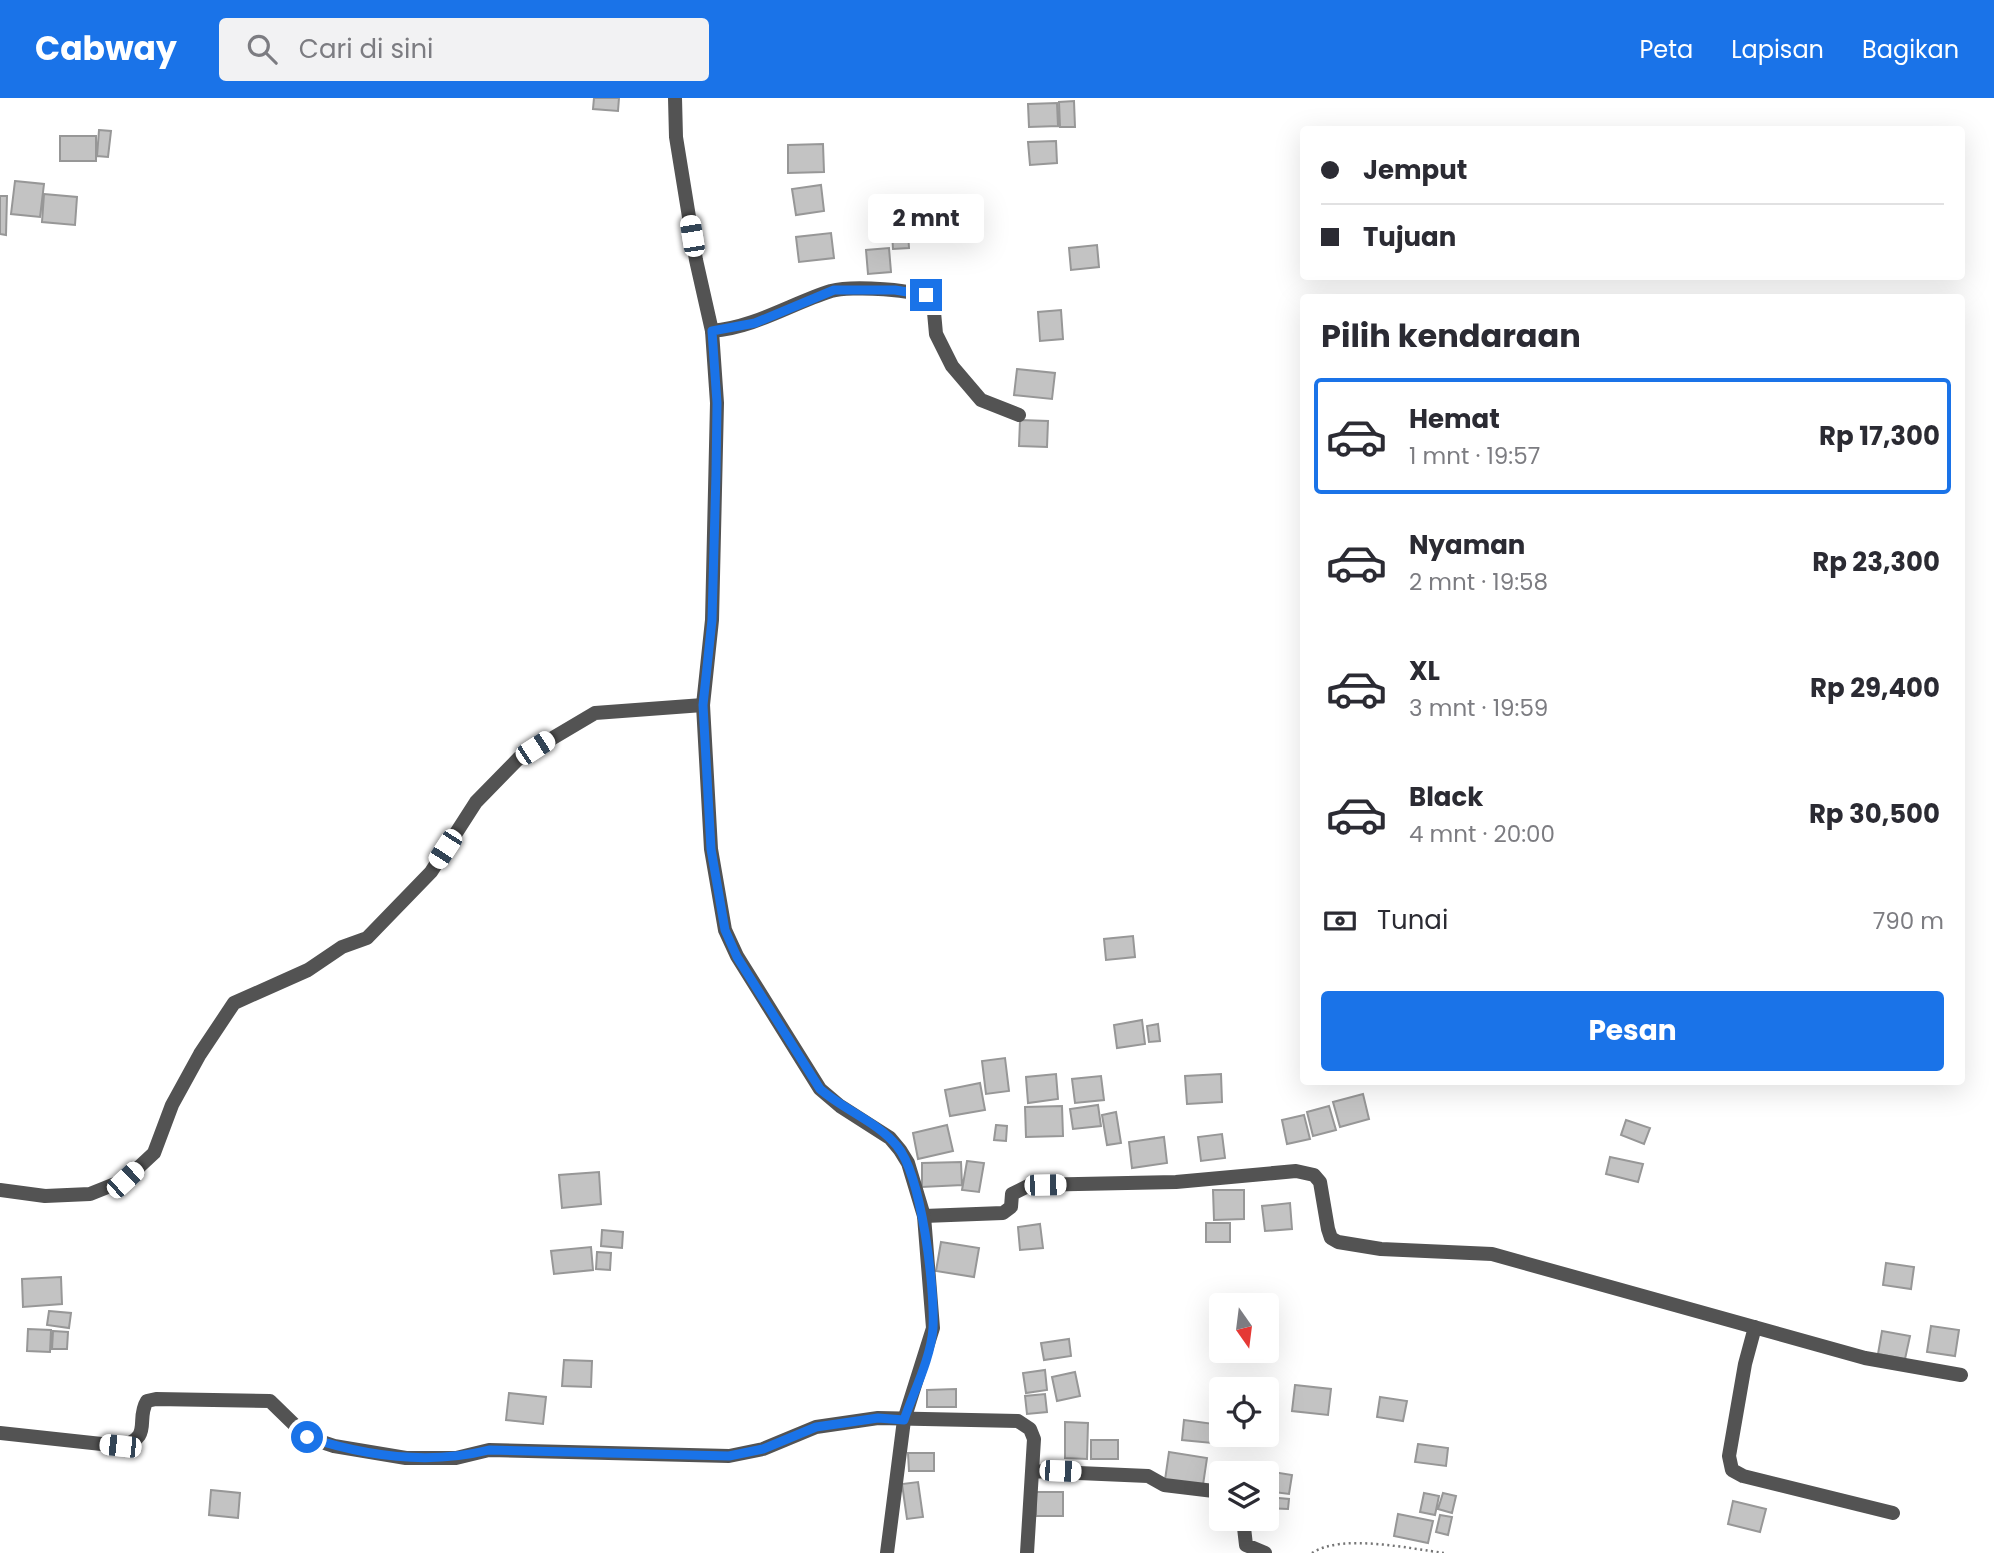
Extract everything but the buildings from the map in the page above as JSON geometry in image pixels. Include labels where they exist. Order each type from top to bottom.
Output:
[{"type":"street","points":[[675,98],[676,137],[701,286],[712,331],[717,403],[712,620],[703,705],[711,849],[725,930],[737,957],[820,1089],[840,1106],[890,1138],[900,1150],[908,1163],[924,1216],[933,1328],[904,1420],[887,1553]]},
{"type":"street","points":[[712,331],[755,323],[834,290],[895,290],[926,295],[933,301],[936,334],[952,366],[981,400],[1018,415]]},
{"type":"street","points":[[0,1190],[45,1196],[90,1194],[125,1180],[154,1153],[172,1105],[200,1054],[234,1003],[308,970],[342,947],[367,938],[431,872],[476,802],[519,758],[595,713],[703,705]]},
{"type":"street","points":[[924,1216],[1003,1213],[1011,1207],[1012,1194],[1030,1185],[1176,1182],[1296,1171],[1314,1175],[1320,1182],[1328,1229],[1331,1238],[1338,1242],[1381,1249],[1492,1254],[1865,1358],[1961,1375]]},
{"type":"street","points":[[1755,1327],[1745,1364],[1729,1456],[1732,1470],[1743,1476],[1893,1513]]},
{"type":"street","points":[[0,1433],[120,1446],[132,1443],[143,1429],[143,1407],[147,1401],[246,1400],[270,1401],[307,1437],[334,1446],[406,1458],[456,1458],[489,1450],[729,1456],[763,1449],[816,1427],[878,1418],[1018,1421],[1030,1429],[1034,1439],[1027,1553]]},
{"type":"street","points":[[1032,1471],[1148,1476],[1164,1485],[1209,1490]]},
{"type":"street","points":[[1244,1531],[1246,1545],[1265,1553]]},
{"type":"path","points":[[1312,1553],[1331,1545],[1375,1544],[1445,1553]]},
{"type":"route","points":[[307,1437],[334,1446],[406,1458],[456,1458],[489,1450],[729,1456],[763,1449],[816,1427],[835,1427],[878,1418],[904,1420],[933,1328],[924,1216],[908,1163],[900,1150],[890,1138],[840,1106],[820,1089],[804,1068],[737,957],[725,930],[711,849],[703,705],[712,620],[716,473],[717,403],[712,331],[735,329],[755,323],[834,290],[895,290],[926,295]]}]
